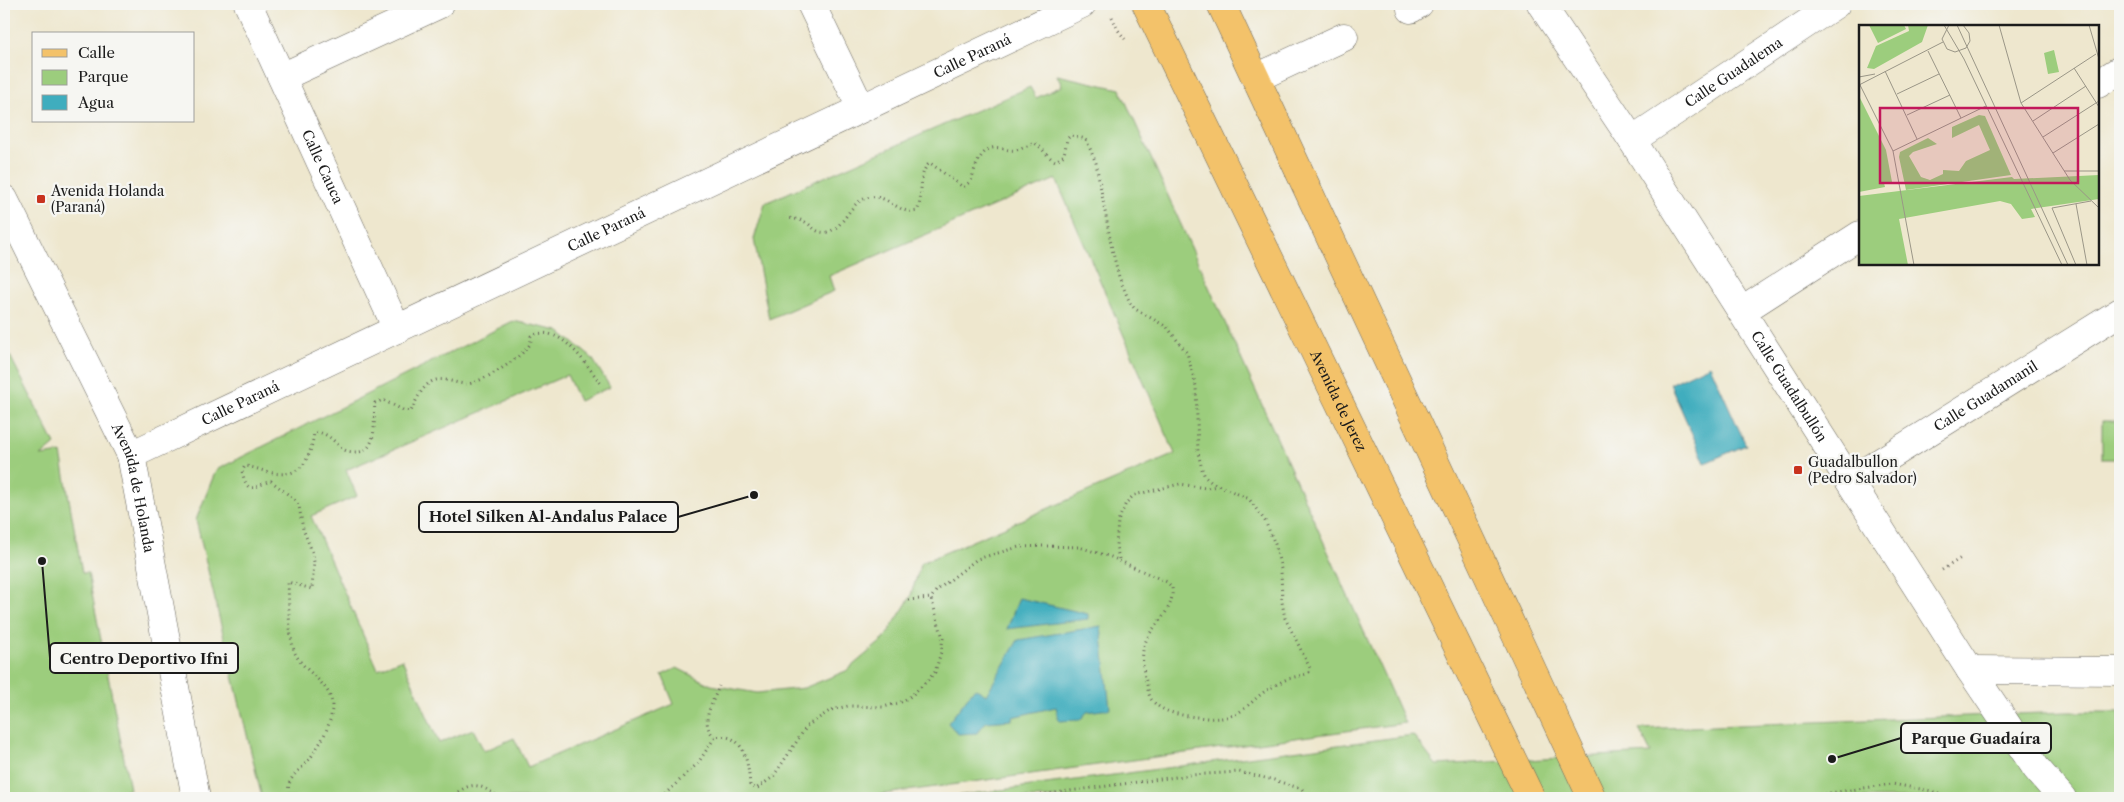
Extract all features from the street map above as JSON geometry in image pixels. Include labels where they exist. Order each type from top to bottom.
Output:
[{"type":"main road","name":"Avenida de Jerez","points":[[1146,4],[1531,798]]},
{"type":"main road","points":[[1220,4],[1592,798]]},
{"type":"street","name":"Calle Cauca","points":[[248,4],[397,329]]},
{"type":"street","points":[[282,77],[440,4]]},
{"type":"street","points":[[811,4],[861,108]]},
{"type":"street","name":"Calle Paraná","points":[[131,455],[1082,4]]},
{"type":"street","name":"Calle Guadalbullón","points":[[1541,4],[1632,140],[1970,670],[2036,768],[2062,798]]},
{"type":"street","name":"Calle Guadalema","points":[[1632,140],[1836,4]]},
{"type":"street","points":[[1256,78],[1344,37]]},
{"type":"street","points":[[2099,83],[2120,70]]},
{"type":"street","name":"Avenida de Holanda","points":[[4,198],[131,455],[196,798]]},
{"type":"street","points":[[1742,311],[1859,236]]},
{"type":"street","name":"Calle Guadamanil","points":[[1850,481],[2120,312]]},
{"type":"street","points":[[1970,670],[2120,671]]},
{"type":"path","points":[[788,218],[806,223],[820,232],[828,232],[848,216],[850,208],[872,197],[895,204],[901,210],[917,211],[921,203],[921,186],[925,170],[930,163],[963,187],[972,181],[979,158],[993,148],[1014,151],[1034,143],[1039,145],[1056,161],[1064,155],[1067,139],[1071,135],[1086,139],[1093,151],[1096,163],[1112,250],[1119,277],[1130,303],[1135,309],[1166,327],[1187,353],[1196,386],[1199,460],[1205,477],[1218,486],[1234,491],[1249,499],[1265,521],[1275,544],[1281,568],[1284,618],[1310,668],[1309,672],[1303,676],[1290,678],[1265,691],[1239,712],[1231,716],[1214,719],[1173,714],[1156,705],[1151,699],[1144,675],[1143,650],[1171,603],[1172,587],[1167,582],[1119,560],[1079,547],[1011,548],[977,559],[936,591],[931,598],[908,600]]},
{"type":"path","points":[[289,798],[288,790],[293,775],[311,758],[322,740],[332,708],[331,697],[324,686],[295,655],[291,637],[288,582],[312,589],[313,554],[294,499],[271,481],[254,489],[248,488],[245,485],[242,472],[245,466],[278,474],[294,472],[304,466],[309,459],[314,433],[317,432],[331,437],[344,450],[362,452],[369,448],[372,441],[375,403],[383,400],[403,410],[411,411],[420,394],[431,382],[441,380],[466,384],[476,381],[505,366],[530,344],[531,336],[539,333],[560,337],[583,360],[602,385]]},
{"type":"path","points":[[1119,560],[1116,545],[1118,521],[1126,503],[1134,496],[1180,484],[1206,488],[1218,486]]},
{"type":"path","points":[[661,798],[698,763],[714,737],[726,735],[735,739],[740,746],[749,772],[750,785],[756,789],[773,777],[808,726],[831,710],[848,706],[884,707],[901,702],[911,696],[935,672],[941,652],[942,630],[931,598]]},
{"type":"path","points":[[714,737],[709,732],[706,721],[719,686]]},
{"type":"path","points":[[1016,798],[1191,775],[1239,772],[1302,789],[1308,798]]},
{"type":"path","points":[[450,798],[468,785],[477,784],[500,798]]},
{"type":"path","points":[[1795,798],[1892,784],[1932,790],[1947,798]]},
{"type":"green space","points":[[1057,75],[1120,89],[1405,723],[855,798],[262,798],[196,520],[216,470],[513,321],[559,331],[592,358],[610,387],[579,401],[567,375],[346,470],[357,496],[311,516],[378,669],[402,659],[439,743],[473,729],[484,751],[514,738],[528,767],[674,704],[662,675],[677,668],[711,685],[757,693],[804,688],[846,671],[884,639],[910,598],[921,563],[1175,454],[1056,179],[829,276],[834,291],[769,319],[754,239],[765,203],[1030,87],[1036,98],[1062,86]]},
{"type":"green space","points":[[4,344],[55,444],[41,456],[61,453],[82,573],[88,573],[130,789],[83,798],[4,798]]},
{"type":"green space","points":[[2102,421],[2120,421],[2120,459],[2102,459]]},
{"type":"green space","points":[[2067,712],[2120,712],[2120,798],[941,798],[1413,735],[1436,765],[1651,753],[1639,729]]},
{"type":"water","points":[[1710,365],[1746,445],[1705,463],[1670,384]]},
{"type":"water","points":[[1019,598],[1088,614],[1088,619],[1007,629]]},
{"type":"water","points":[[1101,626],[1110,709],[1087,712],[1080,720],[1059,721],[1056,707],[1012,717],[1012,720],[986,722],[977,733],[958,734],[948,723],[975,688],[986,695],[1018,640]]},
{"type":"place","name":"Avenida Holanda (Paraná)","points":[[41,199]]},
{"type":"place","name":"Guadalbullon (Pedro Salvador)","points":[[1798,470]]},
{"type":"place","name":"Hotel Silken Al-Andalus Palace","points":[[754,495]]},
{"type":"place","name":"Centro Deportivo Ifni","points":[[42,561]]},
{"type":"place","name":"Parque Guadaíra","points":[[1832,759]]}]
